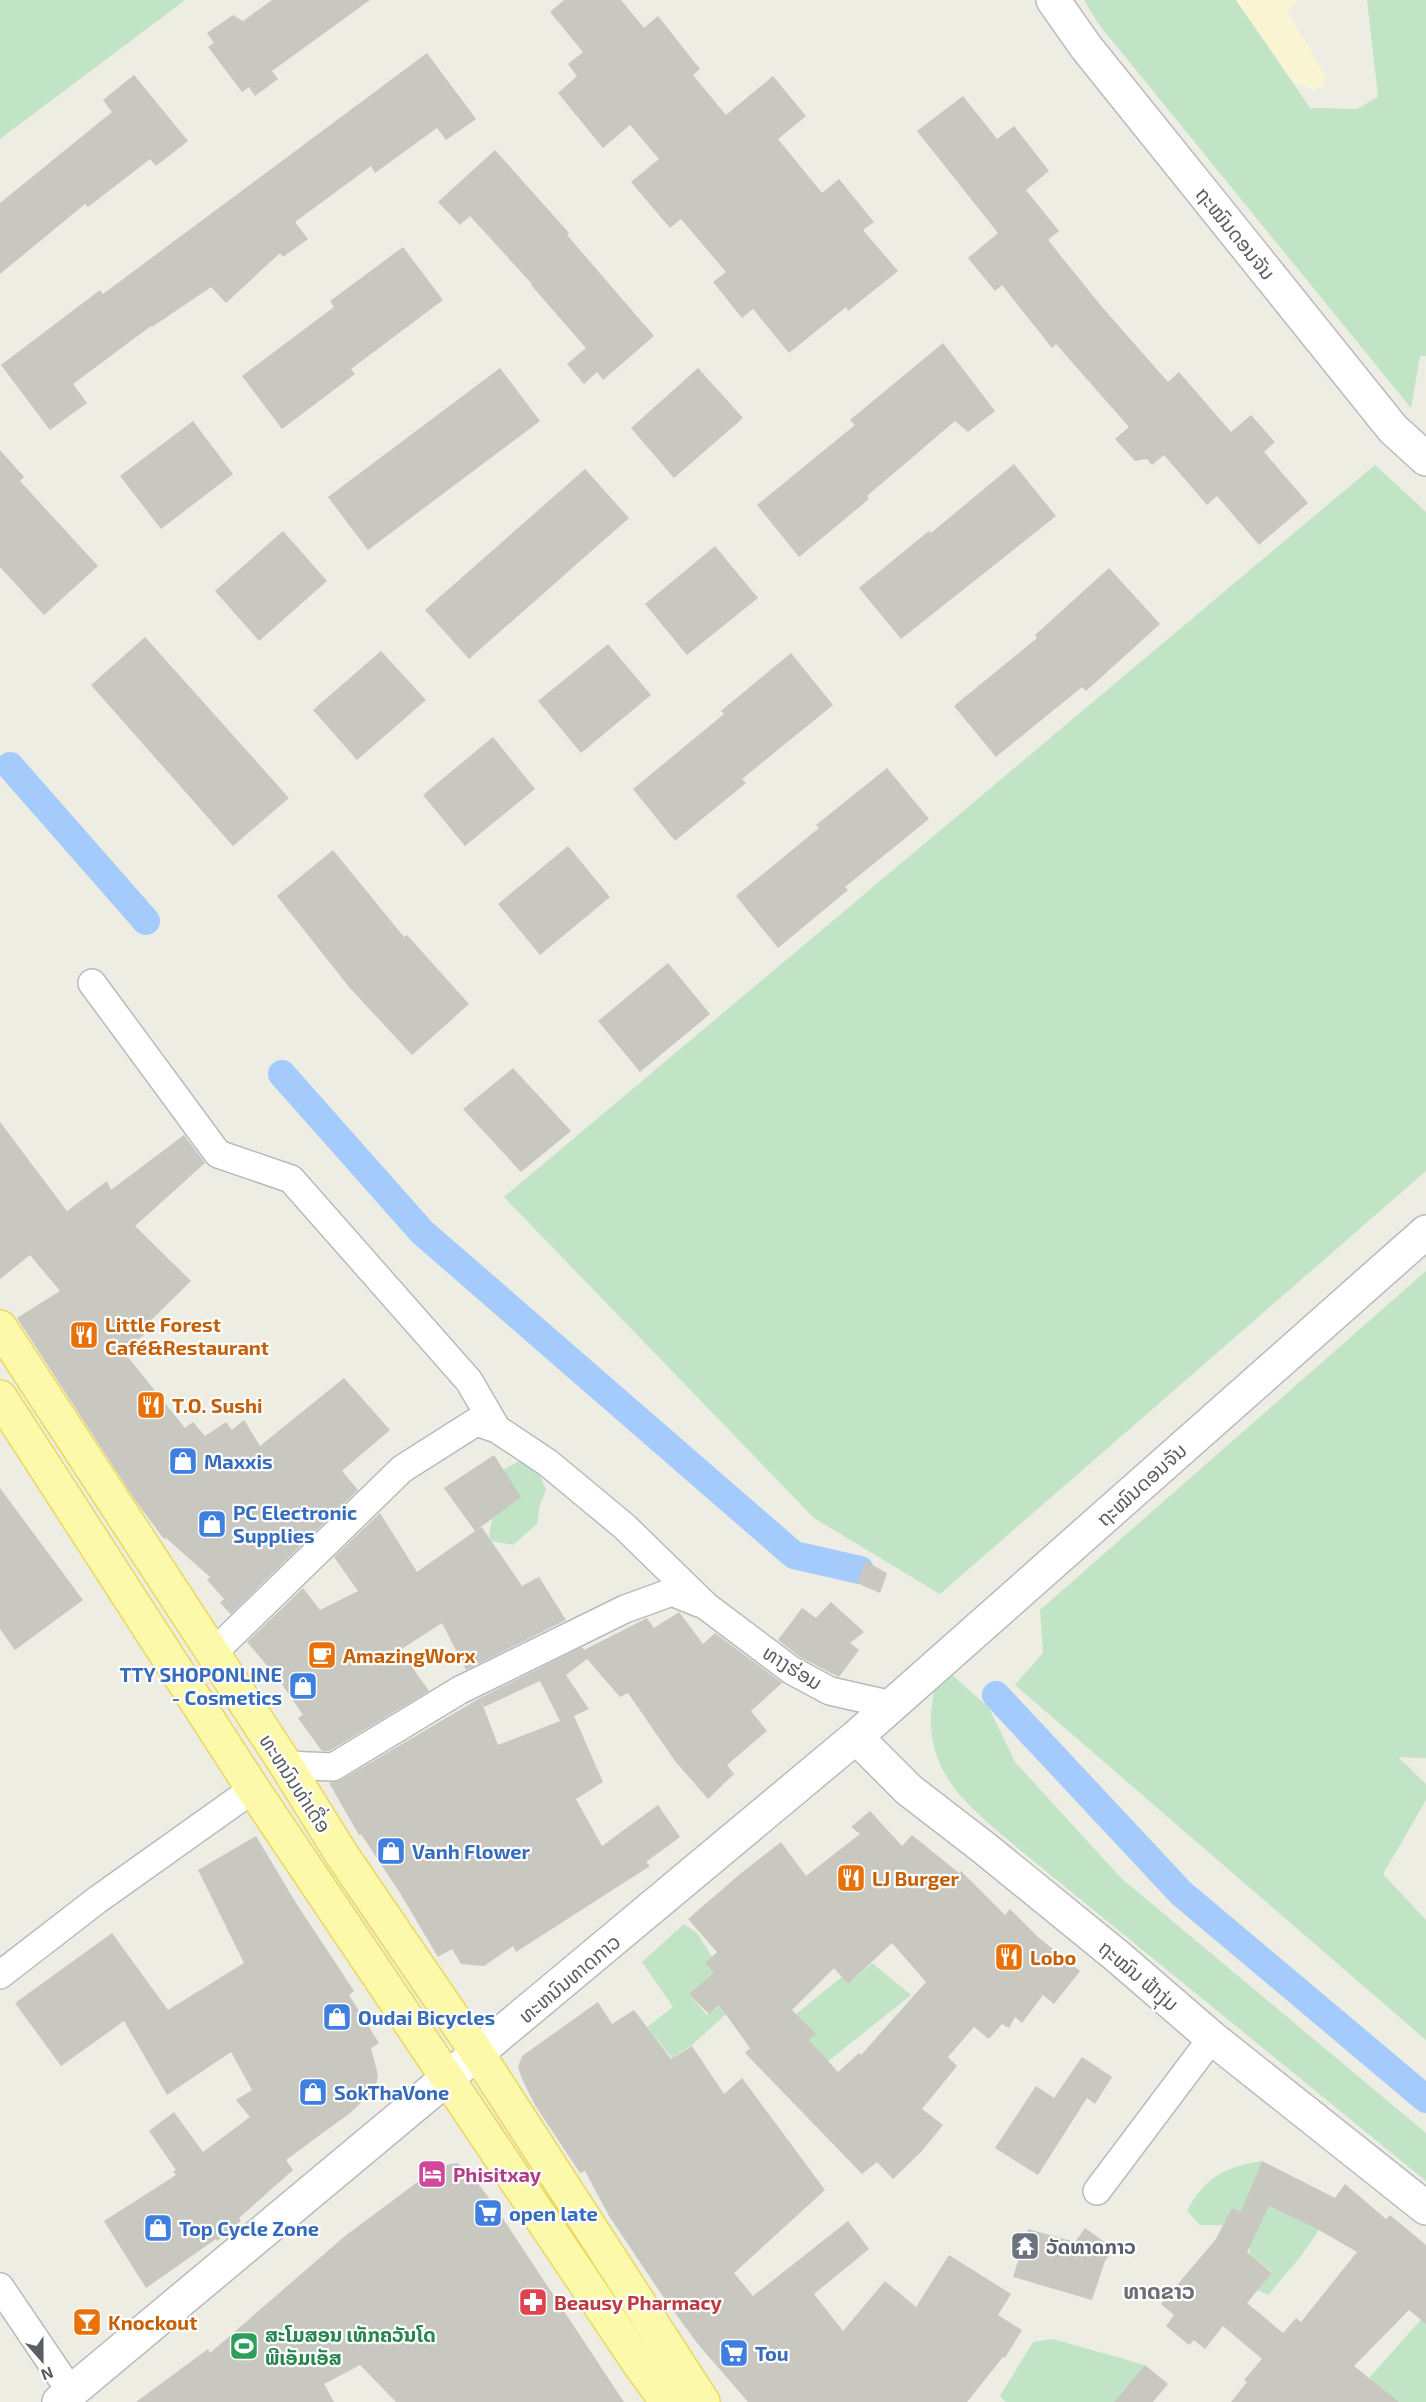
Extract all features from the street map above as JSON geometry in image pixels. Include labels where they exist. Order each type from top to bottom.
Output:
[{"type":"main road","name":"ທະຫນົນທ່າເດື່ອ","points":[[0,1327],[342,1855],[478,2054],[703,2402]]},
{"type":"main road","name":"ທະຫນົນທ່າເດື່ອ","points":[[0,1397],[253,1789],[667,2402]]},
{"type":"street","name":"ຖະໝົນດອນຈັນ","points":[[1053,0],[1086,47],[1393,429],[1426,459]]},
{"type":"street","points":[[92,983],[218,1154],[291,1179],[469,1382],[497,1429]]},
{"type":"street","name":"ຖະໝົນດອນຈັນ","points":[[856,1737],[1426,1232]]},
{"type":"street","points":[[212,1654],[402,1469],[476,1422],[497,1429],[548,1463],[625,1527],[706,1606]]},
{"type":"street","points":[[286,1766],[333,1767],[460,1690],[625,1609],[672,1592],[706,1606]]},
{"type":"street","name":"ທາງຮ່ອມ","points":[[706,1606],[791,1670],[830,1690],[892,1705]]},
{"type":"street","name":"ຖະໝົນ ຟ້າງຸ່ມ","points":[[856,1737],[909,1790],[1108,1948],[1212,2038],[1426,2208]]},
{"type":"street","name":"ທະຫນົນທາດກາວ","points":[[65,2397],[856,1737]]},
{"type":"street","points":[[0,1975],[97,1900],[253,1789]]},
{"type":"street","points":[[1097,2191],[1212,2038]]},
{"type":"street","points":[[0,2287],[65,2397]]},
{"type":"green space","points":[[0,0],[185,0],[0,139]]},
{"type":"green space","points":[[1084,0],[1236,0],[1310,108],[1357,109],[1378,97],[1367,0],[1426,0],[1426,356],[1420,356],[1411,408],[1097,22]]},
{"type":"green space","points":[[1375,465],[1426,512],[1426,1171],[940,1594],[814,1518],[504,1197]]},
{"type":"green space","points":[[1426,1271],[1426,1758],[1398,1757],[1426,1784],[1426,1800],[1383,1874],[1426,1920],[1426,2040],[1015,1685],[1043,1653],[1040,1610]]},
{"type":"green space","points":[[519,1461],[538,1470],[546,1490],[540,1504],[537,1524],[513,1545],[491,1541],[489,1534],[503,1470]]},
{"type":"green space","points":[[952,1675],[989,1708],[1015,1762],[1121,1878],[1426,2133],[1426,2181],[1020,1850],[961,1796],[940,1765],[931,1725],[934,1688]]},
{"type":"green space","points":[[684,1924],[697,1933],[712,1957],[706,1963],[714,1973],[689,1994],[707,2015],[720,2005],[726,2014],[692,2045],[672,2058],[647,2027],[673,2007],[642,1962]]},
{"type":"green space","points":[[872,1963],[911,1995],[822,2066],[816,2060],[822,2054],[809,2040],[815,2034],[796,2014],[842,1977],[848,1984]]},
{"type":"green space","points":[[1262,2161],[1248,2196],[1319,2230],[1301,2256],[1268,2295],[1258,2290],[1272,2272],[1250,2254],[1249,2247],[1223,2225],[1200,2225],[1187,2211],[1201,2190],[1217,2176],[1227,2170]]},
{"type":"green space","points":[[1426,2314],[1426,2402],[1378,2402],[1369,2378]]},
{"type":"green space","points":[[1053,2339],[1145,2365],[1114,2402],[1006,2402],[1000,2396],[1033,2342]]},
{"type":"sand","points":[[1236,0],[1300,0],[1287,10],[1326,77],[1322,87],[1315,90],[1294,83]]},
{"type":"building","points":[[272,0],[370,0],[272,71],[278,79],[255,96],[249,87],[242,92],[208,47],[214,43],[207,33],[233,15],[243,21]]},
{"type":"building","points":[[564,0],[621,0],[644,28],[658,16],[700,69],[693,75],[726,115],[773,76],[806,116],[778,139],[822,193],[839,179],[874,222],[863,230],[898,271],[848,311],[846,307],[789,353],[753,309],[742,318],[713,282],[726,272],[681,219],[670,228],[631,182],[659,159],[630,125],[603,148],[558,93],[577,76],[568,64],[583,52],[550,12]]},
{"type":"building","points":[[427,53],[476,119],[446,140],[437,128],[375,173],[371,166],[295,222],[308,239],[283,257],[280,253],[226,303],[211,287],[151,326],[73,384],[87,403],[50,430],[1,365],[100,290],[103,294]]},
{"type":"building","points":[[134,75],[188,141],[156,166],[150,159],[88,207],[85,204],[0,274],[0,203],[112,112],[103,100]]},
{"type":"building","points":[[963,96],[997,139],[1014,126],[1049,171],[1026,190],[1059,231],[1048,240],[1102,307],[1168,382],[1179,372],[1231,432],[1251,415],[1275,442],[1264,452],[1308,503],[1259,545],[1217,496],[1207,505],[1164,455],[1152,465],[1147,459],[1135,461],[1115,439],[1129,427],[1056,344],[1052,348],[1002,285],[995,291],[968,258],[998,233],[917,131]]},
{"type":"building","points":[[495,150],[569,233],[567,235],[654,336],[603,380],[597,372],[584,384],[567,364],[586,348],[470,216],[460,225],[438,202]]},
{"type":"building","points":[[403,247],[443,300],[351,369],[355,374],[282,429],[242,376],[334,307],[330,301]]},
{"type":"building","points":[[943,343],[995,411],[968,432],[955,421],[867,496],[869,499],[799,557],[757,505],[855,425],[850,420]]},
{"type":"building","points":[[500,368],[540,421],[368,550],[328,497]]},
{"type":"building","points":[[698,368],[743,418],[674,478],[631,428]]},
{"type":"building","points":[[193,421],[233,474],[161,529],[120,476]]},
{"type":"building","points":[[0,450],[24,477],[20,481],[98,566],[44,615],[0,567]]},
{"type":"building","points":[[1014,464],[1056,516],[901,639],[859,588],[929,531],[931,533]]},
{"type":"building","points":[[585,469],[629,518],[469,659],[425,610]]},
{"type":"building","points":[[283,531],[327,581],[259,641],[215,591]]},
{"type":"building","points":[[715,546],[758,598],[687,655],[645,604]]},
{"type":"building","points":[[1109,568],[1160,624],[1086,691],[1082,687],[996,757],[954,706],[1037,638],[1035,635]]},
{"type":"building","points":[[145,637],[289,798],[233,846],[91,685]]},
{"type":"building","points":[[608,644],[651,695],[581,753],[538,701]]},
{"type":"building","points":[[381,651],[426,700],[357,760],[313,710]]},
{"type":"building","points":[[791,653],[833,705],[742,779],[746,783],[675,841],[633,789],[724,714],[721,711]]},
{"type":"building","points":[[493,737],[535,789],[465,846],[423,795]]},
{"type":"building","points":[[887,768],[929,819],[845,887],[848,890],[778,948],[736,896],[819,828],[816,825]]},
{"type":"building","points":[[568,846],[610,897],[540,955],[498,904]]},
{"type":"building","points":[[333,850],[404,937],[407,935],[469,1004],[412,1055],[349,987],[277,896]]},
{"type":"building","points":[[668,963],[710,1014],[640,1072],[598,1021]]},
{"type":"building","points":[[513,1068],[571,1131],[521,1172],[463,1109]]},
{"type":"building","points":[[0,1122],[67,1211],[107,1181],[111,1190],[184,1135],[205,1163],[135,1226],[191,1281],[141,1330],[144,1335],[123,1351],[185,1428],[193,1422],[205,1436],[226,1422],[232,1430],[244,1420],[260,1446],[344,1378],[390,1430],[342,1471],[358,1490],[231,1614],[220,1603],[224,1599],[207,1580],[210,1577],[166,1538],[164,1539],[135,1500],[17,1318],[60,1291],[30,1255],[0,1279]]},
{"type":"building","points":[[494,1455],[521,1497],[481,1527],[522,1586],[539,1577],[566,1620],[466,1670],[442,1623],[400,1650],[429,1691],[329,1751],[322,1751],[298,1718],[303,1715],[277,1677],[247,1642],[303,1588],[320,1610],[358,1591],[334,1557],[380,1513],[417,1572],[475,1531],[444,1488]]},
{"type":"building","points":[[0,1488],[83,1600],[15,1650],[0,1629]]},
{"type":"building","points":[[865,1561],[887,1573],[880,1593],[857,1583]]},
{"type":"building","points":[[831,1602],[864,1632],[850,1643],[859,1650],[839,1677],[800,1657],[778,1640],[802,1608],[816,1618]]},
{"type":"building","points":[[679,1612],[703,1644],[715,1633],[782,1683],[751,1711],[767,1731],[727,1765],[734,1774],[708,1799],[675,1761],[628,1693],[620,1697],[587,1659],[566,1675],[589,1709],[574,1716],[603,1782],[576,1799],[602,1846],[658,1805],[680,1837],[646,1862],[650,1866],[516,1952],[513,1946],[484,1966],[461,1964],[452,1949],[438,1957],[400,1893],[361,1834],[359,1835],[329,1783],[341,1780],[480,1698],[582,1647],[584,1650],[647,1618],[654,1628]],"holes":[[[540,1681],[560,1721],[498,1745],[480,1698],[484,1707]]]},
{"type":"building","points":[[870,1811],[902,1846],[912,1835],[959,1873],[961,1871],[1005,1915],[1010,1909],[1038,1937],[1080,1971],[1054,2004],[1043,1995],[1022,2023],[1015,2017],[1009,2028],[1002,2024],[989,2039],[974,2027],[948,2057],[957,2066],[922,2109],[943,2125],[922,2151],[893,2179],[877,2162],[862,2174],[745,2053],[750,2048],[719,2005],[709,2014],[689,1994],[714,1973],[705,1963],[717,1952],[688,1919],[781,1842],[806,1876],[860,1834],[851,1827]],"holes":[[[892,1943],[926,1982],[861,2055],[859,2053],[838,2072],[809,2040],[816,2034],[792,2010],[834,1968],[848,1984]]]},
{"type":"building","points":[[256,1836],[296,1903],[354,1991],[349,1995],[379,2043],[371,2048],[378,2075],[375,2090],[350,2113],[286,2160],[293,2170],[239,2218],[241,2221],[217,2241],[216,2239],[146,2288],[104,2221],[176,2175],[173,2171],[176,2170],[149,2131],[174,2112],[203,2152],[250,2117],[236,2100],[252,2090],[231,2052],[167,2095],[124,2021],[61,2066],[15,2003],[112,1933],[168,2010],[244,1963],[198,1870]]},
{"type":"building","points":[[598,2002],[612,2024],[634,2010],[671,2059],[692,2046],[724,2094],[742,2078],[825,2190],[734,2273],[753,2296],[848,2221],[869,2249],[814,2294],[843,2331],[885,2281],[916,2307],[949,2255],[1011,2294],[998,2315],[1022,2330],[1005,2358],[1003,2357],[967,2402],[748,2402],[697,2343],[664,2298],[609,2216],[585,2171],[580,2173],[535,2105],[522,2079],[518,2067],[522,2056]]},
{"type":"building","points":[[1082,2057],[1112,2077],[1095,2104],[1087,2098],[1038,2175],[995,2148],[1036,2086],[1054,2098]]},
{"type":"building","points":[[1262,2161],[1335,2198],[1345,2184],[1386,2219],[1390,2215],[1426,2245],[1426,2324],[1409,2310],[1354,2366],[1399,2402],[1231,2402],[1247,2382],[1244,2380],[1262,2359],[1223,2326],[1205,2349],[1194,2340],[1189,2345],[1166,2326],[1174,2315],[1161,2304],[1216,2239],[1232,2208],[1241,2212]],"holes":[[[1269,2206],[1319,2230],[1357,2252],[1301,2322],[1296,2318],[1283,2333],[1247,2303],[1272,2273],[1247,2252]]]},
{"type":"building","points":[[457,2163],[468,2170],[492,2202],[624,2402],[396,2402],[360,2365],[324,2384],[334,2402],[136,2402],[208,2349],[210,2353],[345,2236],[439,2166]]},
{"type":"building","points":[[1085,2228],[1114,2249],[1105,2261],[1092,2300],[1013,2277],[1028,2229],[1075,2242]]},
{"type":"building","points":[[1145,2365],[1168,2384],[1153,2402],[1114,2402]]},
{"type":"waterway","points":[[10,766],[146,921]]},
{"type":"waterway","points":[[282,1074],[422,1232],[794,1555],[860,1570]]},
{"type":"waterway","points":[[996,1695],[1181,1893],[1426,2099]]},
{"type":"place","name":"Little Forest Café&Restaurant","points":[[84,1335]]},
{"type":"place","name":"T.O. Sushi","points":[[151,1405]]},
{"type":"place","name":"Maxxis","points":[[183,1461]]},
{"type":"place","name":"PC Electronic Supplies","points":[[212,1524]]},
{"type":"place","name":"AmazingWorx","points":[[322,1655]]},
{"type":"place","name":"TTY SHOPONLINE - Cosmetics","points":[[303,1686]]},
{"type":"place","name":"Vanh Flower","points":[[391,1851]]},
{"type":"place","name":"LJ Burger","points":[[851,1878]]},
{"type":"place","name":"Lobo","points":[[1009,1957]]},
{"type":"place","name":"Oudai Bicycles","points":[[337,2017]]},
{"type":"place","name":"SokThaVone","points":[[313,2092]]},
{"type":"place","name":"Phisitxay","points":[[432,2174]]},
{"type":"place","name":"open late","points":[[488,2213]]},
{"type":"place","name":"Top Cycle Zone","points":[[158,2228]]},
{"type":"place","name":"ວັດທາດກາວ","points":[[1025,2246]]},
{"type":"place","name":"Beausy Pharmacy","points":[[533,2302]]},
{"type":"place","name":"Knockout","points":[[87,2322]]},
{"type":"place","name":"ສະໂມສອນ ເທັກຄວັນໂດ ພີເອັມເອັສ","points":[[244,2346]]},
{"type":"place","name":"Tou","points":[[734,2353]]},
{"type":"district","name":"ທາດຂາວ","points":[[1159,2290]]}]
